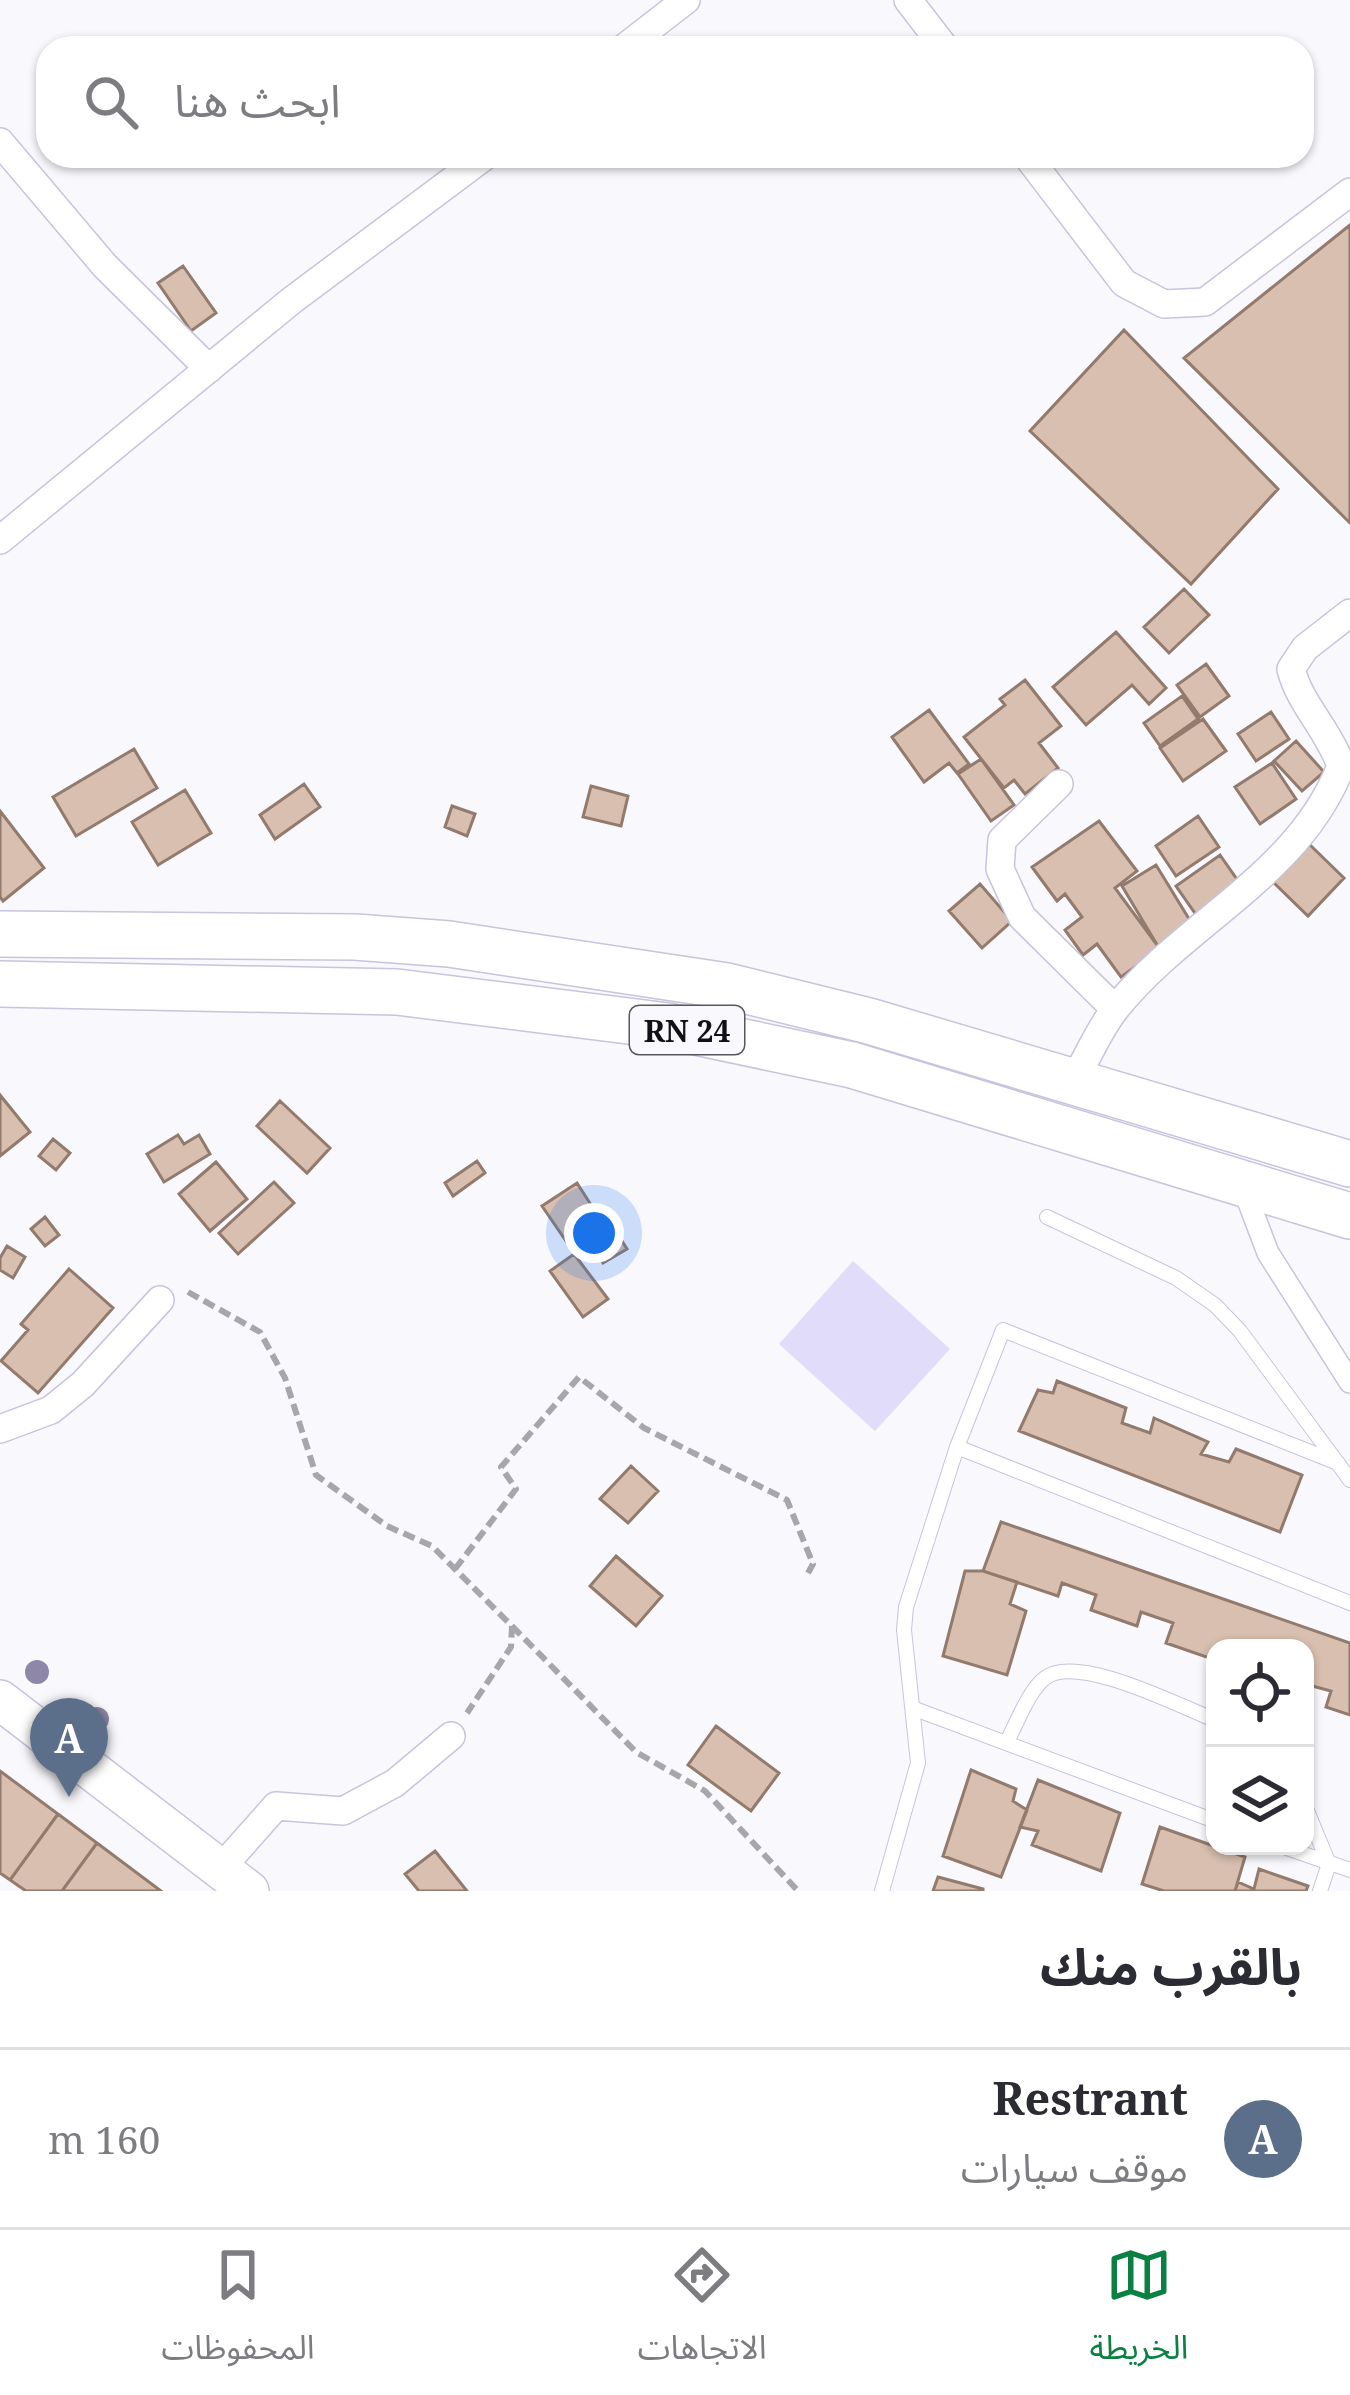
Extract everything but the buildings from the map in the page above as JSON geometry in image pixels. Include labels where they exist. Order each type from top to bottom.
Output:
[{"type":"highway","name":"RN 24","points":[[0,934],[356,937],[472,947],[727,986],[869,1021],[1350,1164]]},
{"type":"highway","name":"RN 24","points":[[0,984],[397,992],[668,1026],[852,1065],[1350,1216]]},
{"type":"main road","points":[[0,1700],[235,1880]]},
{"type":"street","points":[[640,36],[686,0]]},
{"type":"street","points":[[908,0],[936,36]]},
{"type":"street","points":[[0,142],[105,266],[209,369]]},
{"type":"street","points":[[0,541],[291,301],[469,168]]},
{"type":"street","points":[[1036,168],[1124,283],[1164,304],[1205,302],[1350,193]]},
{"type":"street","points":[[1074,1080],[1115,1009],[1284,858],[1332,789],[1341,766],[1332,739],[1297,692],[1291,669],[1305,648],[1350,613]]},
{"type":"street","points":[[1059,784],[1002,840],[1000,869],[1022,916],[1115,1009]]},
{"type":"street","points":[[1240,1181],[1268,1253],[1350,1382]]},
{"type":"street","points":[[0,1429],[51,1410],[83,1384],[160,1300]]},
{"type":"street","points":[[235,1880],[276,1806],[344,1811],[395,1783],[452,1736]]},
{"type":"lane","points":[[1048,1217],[1176,1278],[1215,1305],[1240,1331],[1350,1480]]},
{"type":"lane","points":[[882,1891],[918,1763],[905,1607],[957,1447],[1003,1330],[1338,1462]]},
{"type":"lane","points":[[957,1447],[1350,1603]]},
{"type":"lane","points":[[1006,1743],[1041,1680],[1058,1670],[1084,1670],[1206,1717]]},
{"type":"lane","points":[[914,1709],[1206,1818]]},
{"type":"lane","points":[[1314,1828],[1329,1864],[1320,1891]]},
{"type":"lane","points":[[1305,1855],[1350,1870]]},
{"type":"path","points":[[160,1300],[183,1289],[260,1332],[285,1378],[316,1474],[387,1526],[431,1546],[635,1752],[705,1791],[798,1891]]},
{"type":"path","points":[[454,1569],[517,1489],[501,1467],[579,1377],[644,1428],[787,1500],[813,1564],[808,1573]]},
{"type":"path","points":[[452,1736],[511,1647],[512,1626]]},
{"type":"shaded area","points":[[853,1261],[950,1349],[875,1431],[779,1344]]},
{"type":"place","name":"Restrant","points":[[69,1797]]}]
